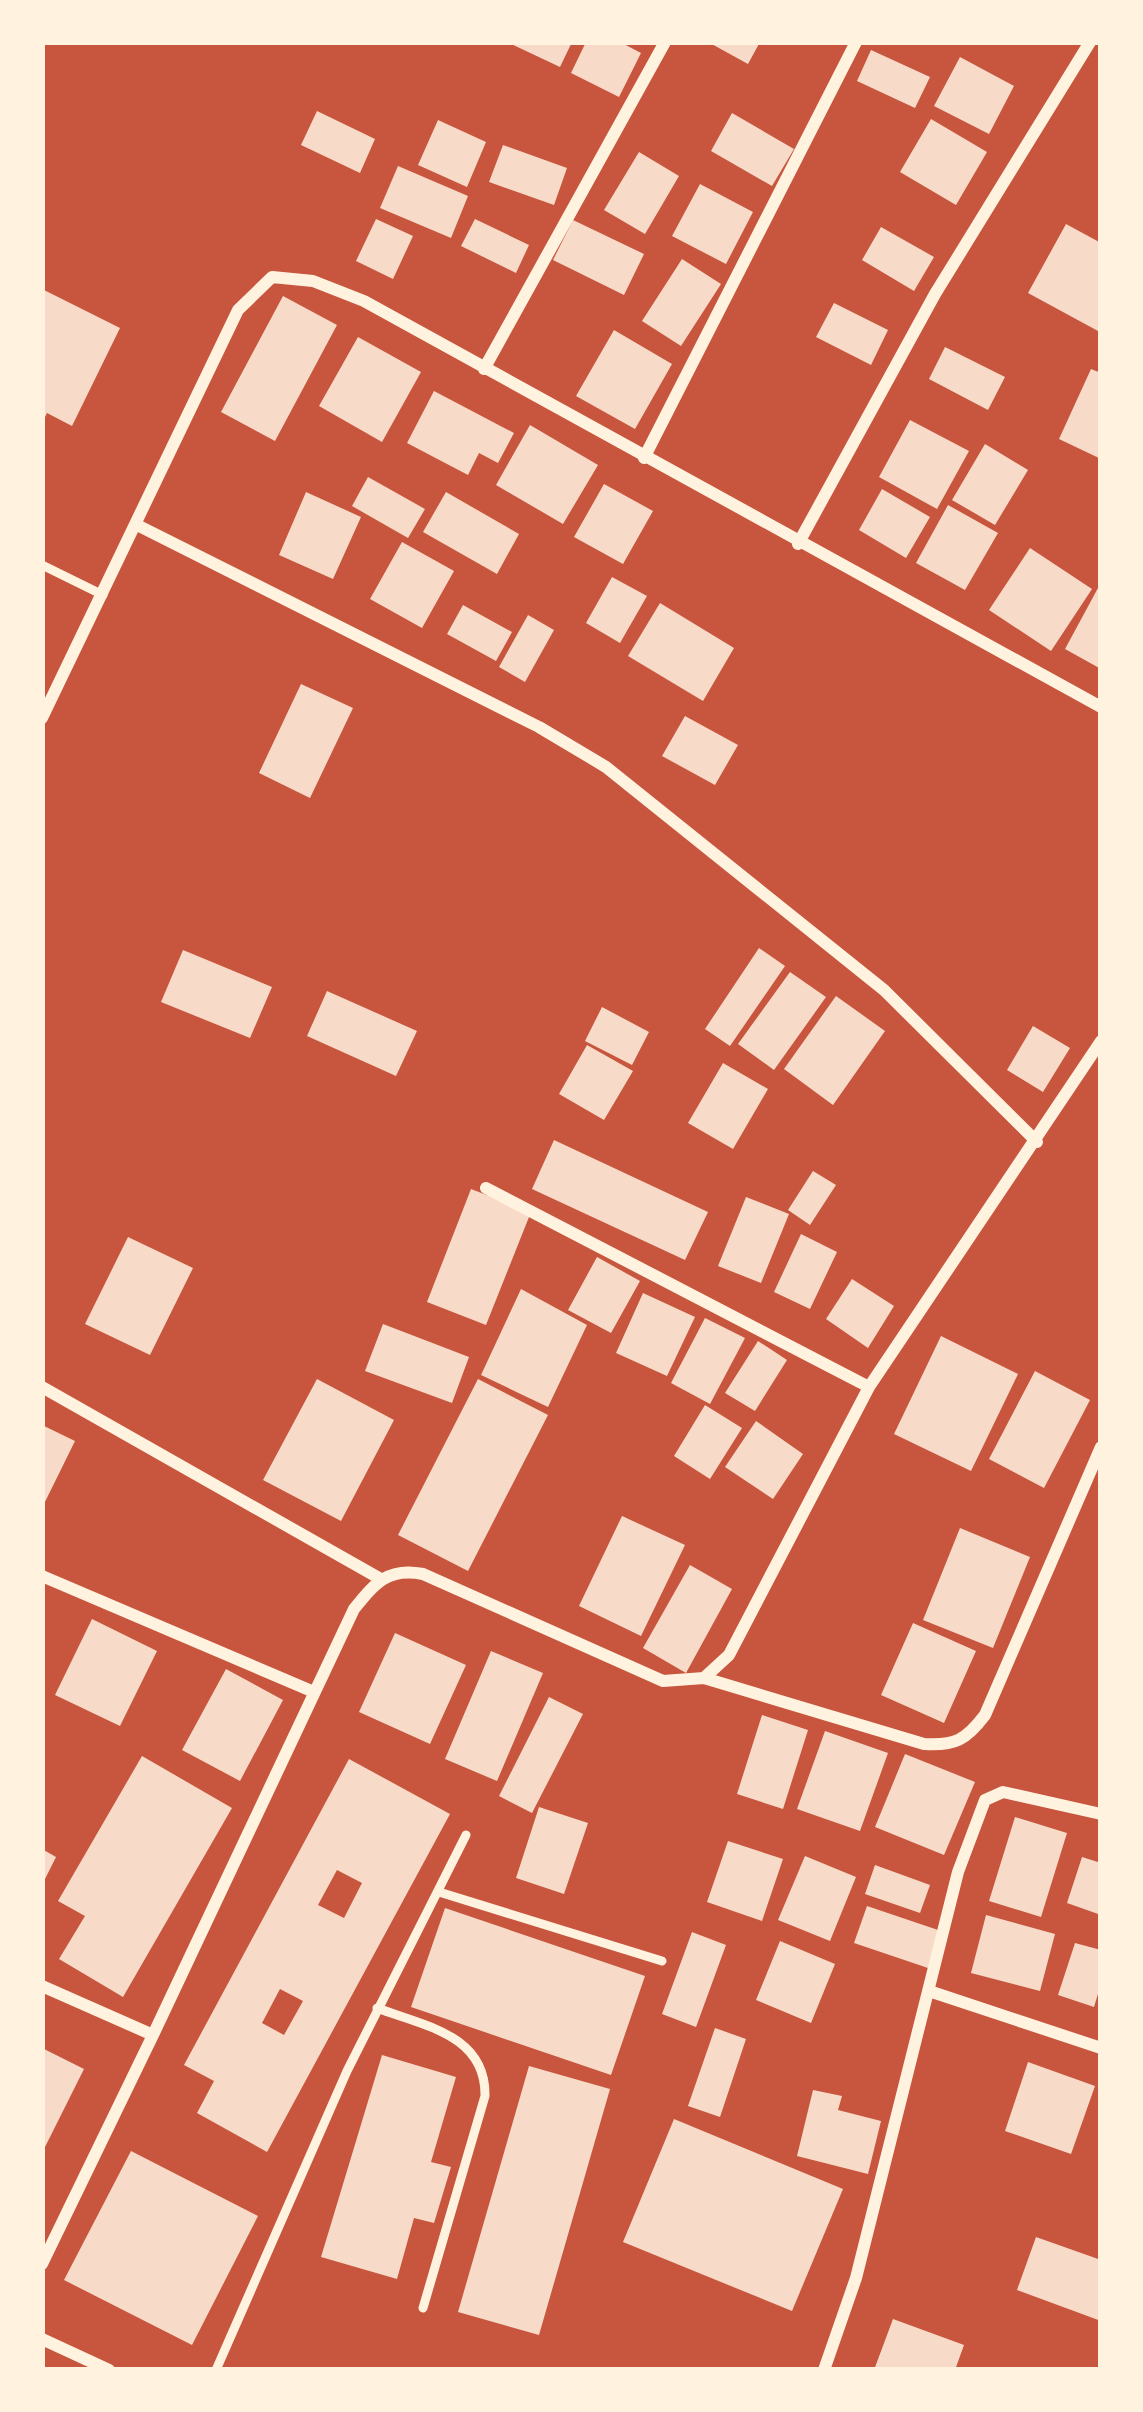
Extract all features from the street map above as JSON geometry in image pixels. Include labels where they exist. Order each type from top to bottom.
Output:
[{"type":"street","points":[[484,369],[665,42]]},
{"type":"street","points":[[644,458],[856,42]]},
{"type":"street","points":[[798,544],[934,295],[1090,42]]},
{"type":"street","points":[[42,718],[238,310],[272,277],[313,281],[364,302],[1101,706]]},
{"type":"street","points":[[137,525],[539,727],[606,767],[884,990],[1036,1142]]},
{"type":"street","points":[[704,1678],[729,1655],[869,1387],[1101,1041]]},
{"type":"street","points":[[486,1189],[869,1387]]},
{"type":"street","points":[[42,1387],[379,1578]]},
{"type":"street","points":[[42,2264],[354,1610],[379,1578],[403,1570],[424,1574],[663,1681],[704,1678],[924,1744],[947,1746],[968,1738],[985,1715],[1101,1447]]},
{"type":"street","points":[[42,1576],[314,1692]]},
{"type":"street","points":[[824,2370],[856,2278],[958,1872],[985,1800],[1003,1792],[1101,1814]]},
{"type":"street","points":[[42,1986],[153,2036]]},
{"type":"street","points":[[929,1991],[1101,2048]]},
{"type":"street","points":[[42,2338],[109,2370]]},
{"type":"lane","points":[[42,565],[103,595]]},
{"type":"lane","points":[[216,2370],[377,2008],[466,1834]]},
{"type":"lane","points":[[439,1892],[662,1961]]},
{"type":"lane","points":[[377,2008],[445,2034],[477,2055],[485,2071],[484,2096],[423,2308]]},
{"type":"building","points":[[507,42],[572,42],[560,67]]},
{"type":"building","points":[[586,42],[620,42],[641,53],[619,97],[571,73]]},
{"type":"building","points":[[708,42],[760,42],[748,64]]},
{"type":"building","points":[[871,50],[930,77],[915,108],[857,81]]},
{"type":"building","points":[[960,57],[1014,86],[989,134],[934,106]]},
{"type":"building","points":[[317,111],[375,139],[360,173],[301,145]]},
{"type":"building","points":[[732,113],[794,149],[772,186],[711,151]]},
{"type":"building","points":[[931,119],[987,152],[956,205],[900,172]]},
{"type":"building","points":[[438,120],[486,142],[467,187],[418,165]]},
{"type":"building","points":[[503,145],[567,168],[554,205],[489,182]]},
{"type":"building","points":[[639,152],[679,176],[645,234],[604,210]]},
{"type":"building","points":[[398,166],[468,196],[451,238],[380,208]]},
{"type":"building","points":[[700,184],[753,212],[726,264],[672,236]]},
{"type":"building","points":[[376,219],[413,236],[393,279],[356,261]]},
{"type":"building","points":[[475,219],[529,245],[516,273],[461,246]]},
{"type":"building","points":[[573,220],[644,254],[624,295],[553,260]]},
{"type":"building","points":[[1066,224],[1101,243],[1098,331],[1028,293]]},
{"type":"building","points":[[881,227],[934,257],[914,291],[862,260]]},
{"type":"building","points":[[682,259],[721,284],[681,346],[642,321]]},
{"type":"building","points":[[42,289],[120,328],[72,426],[47,413],[42,423]]},
{"type":"building","points":[[283,296],[337,325],[275,441],[221,412]]},
{"type":"building","points":[[834,303],[888,330],[871,365],[816,337]]},
{"type":"building","points":[[614,330],[672,364],[635,429],[576,396]]},
{"type":"building","points":[[358,337],[421,372],[382,442],[319,406]]},
{"type":"building","points":[[945,347],[1005,377],[988,410],[929,379]]},
{"type":"building","points":[[1091,369],[1101,373],[1101,459],[1059,439]]},
{"type":"building","points":[[434,391],[514,433],[498,463],[479,453],[468,475],[407,443]]},
{"type":"building","points":[[910,420],[969,451],[937,509],[879,477]]},
{"type":"building","points":[[530,425],[598,465],[563,524],[496,485]]},
{"type":"building","points":[[985,444],[1028,470],[995,525],[952,500]]},
{"type":"building","points":[[368,477],[425,509],[408,538],[352,506]]},
{"type":"building","points":[[604,484],[653,511],[623,564],[574,537]]},
{"type":"building","points":[[882,489],[930,517],[906,558],[859,530]]},
{"type":"building","points":[[306,492],[361,517],[333,579],[279,555]]},
{"type":"building","points":[[446,492],[519,534],[497,574],[423,532]]},
{"type":"building","points":[[948,505],[998,533],[965,590],[916,563]]},
{"type":"building","points":[[402,542],[454,571],[422,628],[370,599]]},
{"type":"building","points":[[1030,548],[1092,589],[1051,651],[989,610]]},
{"type":"building","points":[[612,577],[647,596],[620,643],[586,623]]},
{"type":"building","points":[[1098,588],[1101,590],[1101,669],[1065,649]]},
{"type":"building","points":[[660,603],[734,648],[703,701],[628,656]]},
{"type":"building","points":[[463,605],[512,632],[496,661],[447,634]]},
{"type":"building","points":[[528,615],[554,630],[525,682],[499,667]]},
{"type":"building","points":[[301,684],[353,708],[310,798],[259,773]]},
{"type":"building","points":[[685,716],[738,745],[715,785],[662,756]]},
{"type":"building","points":[[759,948],[785,966],[730,1046],[705,1029]]},
{"type":"building","points":[[183,950],[272,987],[250,1038],[161,1002]]},
{"type":"building","points":[[790,972],[826,997],[774,1070],[738,1044]]},
{"type":"building","points":[[327,991],[417,1031],[396,1076],[307,1036]]},
{"type":"building","points":[[836,996],[885,1031],[833,1105],[784,1069]]},
{"type":"building","points":[[602,1007],[649,1032],[632,1065],[585,1041]]},
{"type":"building","points":[[1033,1026],[1070,1048],[1043,1092],[1007,1070]]},
{"type":"building","points":[[587,1045],[633,1071],[604,1120],[559,1094]]},
{"type":"building","points":[[723,1063],[768,1089],[733,1149],[688,1123]]},
{"type":"building","points":[[554,1140],[708,1212],[685,1260],[532,1189]]},
{"type":"building","points":[[813,1171],[836,1185],[810,1225],[788,1210]]},
{"type":"building","points":[[471,1189],[531,1212],[486,1325],[427,1302]]},
{"type":"building","points":[[746,1197],[789,1214],[761,1283],[718,1266]]},
{"type":"building","points":[[801,1234],[837,1252],[810,1309],[774,1292]]},
{"type":"building","points":[[128,1237],[193,1268],[150,1355],[85,1324]]},
{"type":"building","points":[[597,1257],[640,1281],[611,1333],[568,1310]]},
{"type":"building","points":[[852,1279],[894,1306],[868,1348],[826,1319]]},
{"type":"building","points":[[521,1289],[587,1325],[548,1407],[481,1375]]},
{"type":"building","points":[[643,1293],[695,1317],[667,1376],[616,1353]]},
{"type":"building","points":[[705,1318],[745,1338],[710,1404],[671,1383]]},
{"type":"building","points":[[383,1324],[469,1357],[452,1403],[365,1371]]},
{"type":"building","points":[[941,1336],[1018,1374],[971,1471],[894,1434]]},
{"type":"building","points":[[758,1341],[787,1360],[755,1411],[725,1393]]},
{"type":"building","points":[[1035,1371],[1090,1400],[1044,1488],[989,1459]]},
{"type":"building","points":[[317,1379],[394,1420],[341,1521],[263,1480]]},
{"type":"building","points":[[478,1379],[548,1415],[468,1571],[398,1535]]},
{"type":"building","points":[[705,1405],[742,1428],[710,1479],[674,1456]]},
{"type":"building","points":[[756,1421],[803,1454],[773,1499],[725,1467]]},
{"type":"building","points":[[42,1425],[75,1441],[42,1508]]},
{"type":"building","points":[[622,1516],[685,1545],[641,1636],[579,1606]]},
{"type":"building","points":[[960,1528],[1030,1557],[993,1648],[923,1620]]},
{"type":"building","points":[[690,1565],[732,1589],[686,1673],[643,1648]]},
{"type":"building","points":[[92,1619],[157,1651],[120,1726],[55,1695]]},
{"type":"building","points":[[913,1623],[976,1651],[944,1723],[881,1695]]},
{"type":"building","points":[[395,1633],[466,1665],[430,1744],[359,1712]]},
{"type":"building","points":[[491,1651],[543,1673],[497,1781],[445,1759]]},
{"type":"building","points":[[226,1669],[283,1700],[240,1781],[182,1750]]},
{"type":"building","points":[[549,1697],[583,1714],[532,1813],[499,1796]]},
{"type":"building","points":[[762,1715],[808,1730],[783,1809],[737,1794]]},
{"type":"building","points":[[825,1731],[888,1753],[860,1831],[797,1809]]},
{"type":"building","points":[[905,1754],[975,1782],[944,1855],[875,1827]]},
{"type":"building","points":[[142,1756],[232,1808],[123,1997],[59,1959],[85,1916],[58,1901]]},
{"type":"building","points":[[349,1759],[450,1814],[267,2152],[197,2113],[214,2081],[184,2065]],"holes":[[[337,1870],[362,1883],[344,1918],[318,1905]],[[280,1989],[303,2001],[284,2035],[262,2023]]]},
{"type":"building","points":[[539,1807],[588,1823],[564,1894],[516,1878]]},
{"type":"building","points":[[1015,1817],[1067,1833],[1041,1917],[989,1901]]},
{"type":"building","points":[[728,1841],[783,1859],[762,1921],[707,1902]]},
{"type":"building","points":[[42,1849],[56,1857],[42,1885]]},
{"type":"building","points":[[805,1856],[856,1877],[830,1941],[778,1920]]},
{"type":"building","points":[[1082,1857],[1101,1863],[1101,1915],[1067,1903]]},
{"type":"building","points":[[875,1865],[930,1885],[920,1913],[865,1894]]},
{"type":"building","points":[[867,1906],[941,1931],[928,1968],[854,1943]]},
{"type":"building","points":[[445,1908],[645,1976],[611,2075],[411,2007]]},
{"type":"building","points":[[986,1915],[1055,1934],[1040,1991],[971,1973]]},
{"type":"building","points":[[692,1932],[726,1945],[696,2027],[662,2014]]},
{"type":"building","points":[[780,1941],[835,1964],[811,2023],[756,2000]]},
{"type":"building","points":[[1075,1943],[1101,1950],[1101,1984],[1094,2007],[1058,1995]]},
{"type":"building","points":[[715,2028],[746,2039],[720,2117],[688,2106]]},
{"type":"building","points":[[42,2048],[84,2069],[42,2153]]},
{"type":"building","points":[[382,2055],[456,2077],[431,2162],[451,2167],[434,2223],[414,2218],[397,2279],[321,2257]]},
{"type":"building","points":[[1028,2062],[1095,2086],[1071,2154],[1005,2131]]},
{"type":"building","points":[[529,2066],[610,2089],[539,2335],[458,2312]]},
{"type":"building","points":[[813,2090],[842,2096],[838,2110],[881,2121],[868,2174],[797,2156]]},
{"type":"building","points":[[674,2119],[843,2189],[792,2311],[623,2242]]},
{"type":"building","points":[[131,2151],[258,2216],[192,2345],[64,2280]]},
{"type":"building","points":[[1036,2237],[1101,2260],[1101,2321],[1017,2290]]},
{"type":"building","points":[[893,2319],[964,2345],[955,2370],[874,2370]]}]
